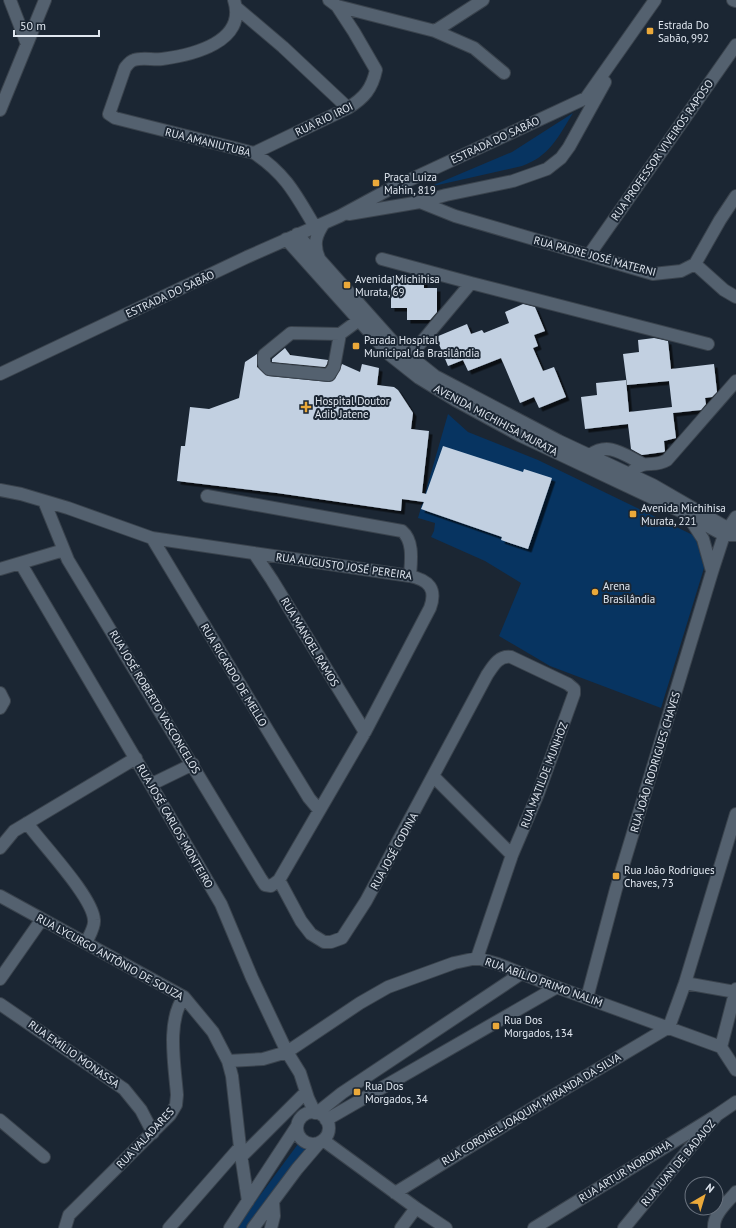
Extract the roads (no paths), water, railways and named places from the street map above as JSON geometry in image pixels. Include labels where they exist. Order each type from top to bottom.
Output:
[{"type":"street","points":[[10,0],[27,44]]},
{"type":"street","points":[[0,110],[45,0]]},
{"type":"street","points":[[435,31],[483,0]]},
{"type":"street","name":"ESTRADA DO SABÃO","points":[[0,374],[340,216],[417,176],[586,98],[655,0]]},
{"type":"street","points":[[333,3],[435,31],[474,48],[504,73]]},
{"type":"street","name":"RUA RIO IROI","points":[[254,153],[348,108],[361,100],[368,92],[376,70],[354,32],[333,3]]},
{"type":"street","points":[[236,4],[348,108]]},
{"type":"street","name":"RUA AMANIUTUBA","points":[[236,4],[236,18],[232,28],[223,39],[213,45],[192,53],[162,59],[134,60],[129,62],[125,68],[108,111],[109,115],[115,118],[254,153],[268,162],[292,188],[319,225]]},
{"type":"street","name":"RUA PROFESSOR VIVEIROS RAPOSO","points":[[589,255],[736,45]]},
{"type":"street","name":"ESTRADA DO SABÃO","points":[[340,216],[419,202],[513,181],[547,169],[561,158],[579,131],[591,107],[602,90],[614,60]]},
{"type":"street","points":[[417,176],[407,189],[410,199],[419,202]]},
{"type":"street","points":[[736,196],[720,220],[695,264],[724,290],[736,297]]},
{"type":"street","name":"RUA PADRE JOSÉ MATERNI","points":[[419,202],[455,216],[653,274],[680,271],[695,264]]},
{"type":"street","points":[[319,225],[315,248],[320,260]]},
{"type":"street","name":"AVENIDA MICHIHISA MURATA","points":[[292,237],[320,260],[395,344],[409,357],[435,376],[630,474],[731,533]]},
{"type":"street","name":"AVENIDA MICHIHISA MURATA","points":[[292,237],[359,320],[390,355],[419,378],[455,400],[521,436],[686,515],[731,533]]},
{"type":"street","points":[[382,259],[708,344]]},
{"type":"street","points":[[409,357],[471,283]]},
{"type":"street","points":[[340,334],[334,367],[329,375],[269,369],[264,364],[264,355],[291,333],[304,332],[340,334],[359,320]]},
{"type":"street","points":[[590,455],[603,448],[610,448],[643,464],[657,464],[667,460],[736,381]]},
{"type":"street","points":[[630,474],[643,464]]},
{"type":"street","name":"RUA AUGUSTO JOSÉ PEREIRA","points":[[0,490],[21,494],[44,501],[152,538],[418,577],[428,584],[433,591],[434,599],[365,732],[330,795],[319,810],[278,880]]},
{"type":"street","points":[[207,496],[402,531],[407,535],[410,542],[410,576]]},
{"type":"street","name":"RUA JOSÉ ROBERTO VASCONCELOS","points":[[44,501],[64,550],[265,885],[270,887],[278,880]]},
{"type":"street","points":[[686,515],[694,523],[703,538],[710,559],[712,572]]},
{"type":"street","points":[[731,533],[736,517]]},
{"type":"street","name":"RUA JOÃO RODRIGUES CHAVES","points":[[587,998],[616,888],[712,572],[731,533]]},
{"type":"street","name":"RUA RICARDO DE MELLO","points":[[152,538],[288,764],[319,810]]},
{"type":"street","points":[[0,569],[64,550]]},
{"type":"street","name":"RUA MANOEL RAMOS","points":[[254,553],[365,732]]},
{"type":"street","name":"RUA JOSÉ CARLOS MONTEIRO","points":[[21,564],[152,784],[221,904],[252,978],[287,1052],[300,1073],[312,1117]]},
{"type":"street","name":"RUA MATILDE MUNHOZ","points":[[477,958],[512,855],[538,794],[574,691],[568,684],[506,656],[499,660],[487,675]]},
{"type":"street","name":"RUA JOSÉ CODINA","points":[[278,880],[301,921],[311,934],[324,942],[337,940],[347,932],[366,901],[434,777],[487,675]]},
{"type":"street","points":[[0,693],[4,701],[0,708]]},
{"type":"street","points":[[0,848],[14,831],[136,758]]},
{"type":"street","points":[[152,784],[193,764]]},
{"type":"street","points":[[434,777],[512,855]]},
{"type":"street","points":[[668,1028],[685,983],[736,814]]},
{"type":"street","points":[[27,823],[79,889],[94,914],[95,922],[86,943]]},
{"type":"street","name":"RUA LYCURGO ANTÔNIO DE SOUZA","points":[[0,896],[184,997],[213,1032],[228,1061],[232,1076],[248,1201]]},
{"type":"street","points":[[0,979],[42,919]]},
{"type":"street","name":"RUA ABÍLIO PRIMO NALIM","points":[[287,1052],[360,1003],[388,987],[454,964],[477,958],[522,973],[721,1048]]},
{"type":"street","points":[[324,1138],[310,1144],[304,1141],[299,1134],[312,1117],[342,1093],[522,973]]},
{"type":"street","points":[[685,983],[736,991],[721,1048],[736,1070]]},
{"type":"street","points":[[230,1228],[248,1201],[312,1117],[557,987]]},
{"type":"street","name":"RUA VALADARES","points":[[65,1228],[69,1215],[153,1133],[170,1115],[176,1105],[177,1095],[174,1032],[178,1005],[184,997]]},
{"type":"street","name":"RUA EMÍLIO MONASSA","points":[[0,1004],[124,1089],[141,1110],[153,1133]]},
{"type":"street","name":"RUA CORONEL JOAQUIM MIRANDA DA SILVA","points":[[395,1193],[404,1186],[536,1106],[668,1028]]},
{"type":"street","points":[[228,1061],[263,1059],[287,1052]]},
{"type":"street","points":[[169,1228],[241,1152],[307,1095]]},
{"type":"street","name":"RUA JUAN DE BADAJOZ","points":[[624,1228],[717,1115],[736,1102]]},
{"type":"street","name":"RUA ARTUR NORONHA","points":[[534,1228],[717,1115]]},
{"type":"street","points":[[312,1117],[324,1138],[334,1149],[446,1228]]},
{"type":"street","points":[[0,1120],[44,1157]]},
{"type":"street","points":[[253,1228],[324,1138]]},
{"type":"street","points":[[714,1228],[715,1220],[720,1211],[736,1192]]},
{"type":"street","points":[[271,1228],[274,1216],[273,1201]]},
{"type":"street","points":[[401,1228],[416,1208]]},
{"type":"place","name":"Estrada Do Sabão, 992","points":[[650,31]]},
{"type":"place","name":"Praça Luiza Mahin, 819","points":[[376,183]]},
{"type":"place","name":"Avenida Michihisa Murata, 69","points":[[347,285]]},
{"type":"place","name":"Parada Hospital Municipal da Brasilândia","points":[[356,346]]},
{"type":"place","name":"Hospital Doutor Adib Jatene","points":[[306,407]]},
{"type":"place","name":"Avenida Michihisa Murata, 221","points":[[633,514]]},
{"type":"place","name":"Arena Brasilândia","points":[[595,592]]},
{"type":"place","name":"Rua João Rodrigues Chaves, 73","points":[[616,876]]},
{"type":"place","name":"Rua Dos Morgados, 134","points":[[496,1026]]},
{"type":"place","name":"Rua Dos Morgados, 34","points":[[357,1092]]}]
